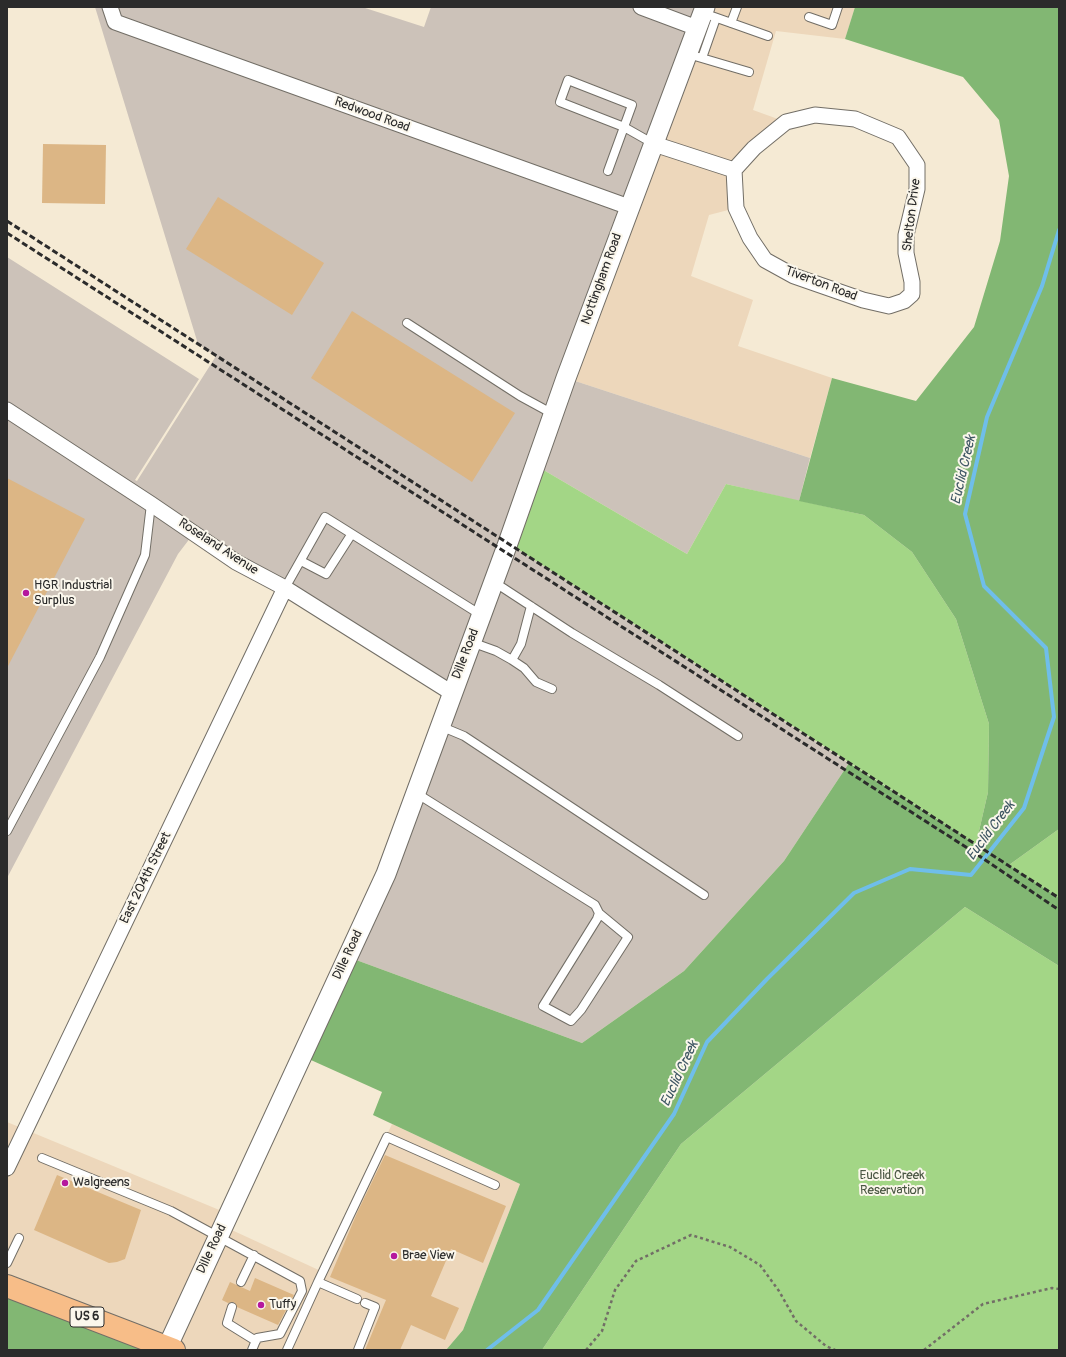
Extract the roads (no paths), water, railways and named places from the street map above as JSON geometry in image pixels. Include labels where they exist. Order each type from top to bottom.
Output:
[{"type":"main road","name":"US 6","points":[[7,1286],[169,1349]]},
{"type":"street","name":"Redwood Road","points":[[110,7],[114,22],[629,207]]},
{"type":"street","points":[[642,7],[705,16]]},
{"type":"street","name":"Nottingham Road","points":[[503,553],[629,207],[654,144],[695,56],[705,16]]},
{"type":"street","name":"Shelton Drive","points":[[734,170],[754,148],[786,122],[815,115],[855,120],[898,138],[917,165],[917,189],[906,236],[906,253],[912,282],[912,294]]},
{"type":"street","points":[[654,144],[734,170]]},
{"type":"street","name":"Tiverton Road","points":[[734,170],[736,208],[750,238],[765,260],[794,276],[863,300],[889,306],[904,301],[912,294]]},
{"type":"street","name":"Roseland Avenue","points":[[7,410],[151,504],[236,562],[286,588],[452,693]]},
{"type":"street","name":"Dille Road","points":[[169,1349],[219,1235],[386,874],[503,553]]},
{"type":"street","name":"East 204th Street","points":[[7,1168],[286,588]]},
{"type":"lane","points":[[731,23],[737,7]]},
{"type":"lane","points":[[809,17],[832,25],[838,7]]},
{"type":"lane","points":[[705,16],[768,36]]},
{"type":"lane","points":[[695,56],[749,72]]},
{"type":"lane","points":[[608,171],[624,127],[632,105],[568,80],[560,102],[624,127],[654,144]]},
{"type":"lane","points":[[407,324],[520,396],[553,414]]},
{"type":"lane","points":[[7,831],[100,657],[145,554],[151,504]]},
{"type":"lane","points":[[286,588],[325,517],[481,615]]},
{"type":"lane","points":[[301,561],[326,574],[351,534]]},
{"type":"lane","points":[[494,581],[531,606],[738,736]]},
{"type":"lane","points":[[512,660],[521,644],[531,606]]},
{"type":"lane","points":[[471,642],[496,651],[512,660],[524,668],[536,682],[552,689]]},
{"type":"lane","points":[[440,726],[464,736],[704,895]]},
{"type":"lane","points":[[416,792],[595,905],[599,913],[628,937],[581,1010],[571,1021],[543,1006],[598,919],[599,913]]},
{"type":"lane","points":[[287,1350],[386,1137],[495,1185]]},
{"type":"lane","points":[[42,1158],[171,1211],[219,1235],[300,1281],[303,1286],[302,1291],[280,1334],[260,1337],[256,1341],[252,1350]]},
{"type":"lane","points":[[7,1263],[19,1238]]},
{"type":"lane","points":[[241,1282],[254,1255]]},
{"type":"lane","points":[[318,1282],[357,1299]]},
{"type":"lane","points":[[358,1350],[375,1307],[365,1303]]},
{"type":"lane","points":[[232,1308],[226,1319],[227,1323],[256,1341]]},
{"type":"waterway","name":"Euclid Creek","points":[[487,1350],[538,1310],[674,1114],[707,1042],[767,979],[854,893],[910,869],[971,875],[1024,808],[1054,717],[1046,648],[984,586],[965,514],[987,417],[1042,286],[1059,230]]},
{"type":"railway","points":[[7,221],[1059,898]]},
{"type":"railway","points":[[7,233],[972,851],[1059,910]]},
{"type":"place","name":"HGR Industrial Surplus","points":[[26,593]]},
{"type":"place","name":"Walgreens","points":[[65,1183]]},
{"type":"place","name":"Brae View","points":[[394,1256]]},
{"type":"place","name":"Tuffy","points":[[261,1305]]},
{"type":"park label","name":"Euclid Creek Reservation","points":[[892,1184]]}]
